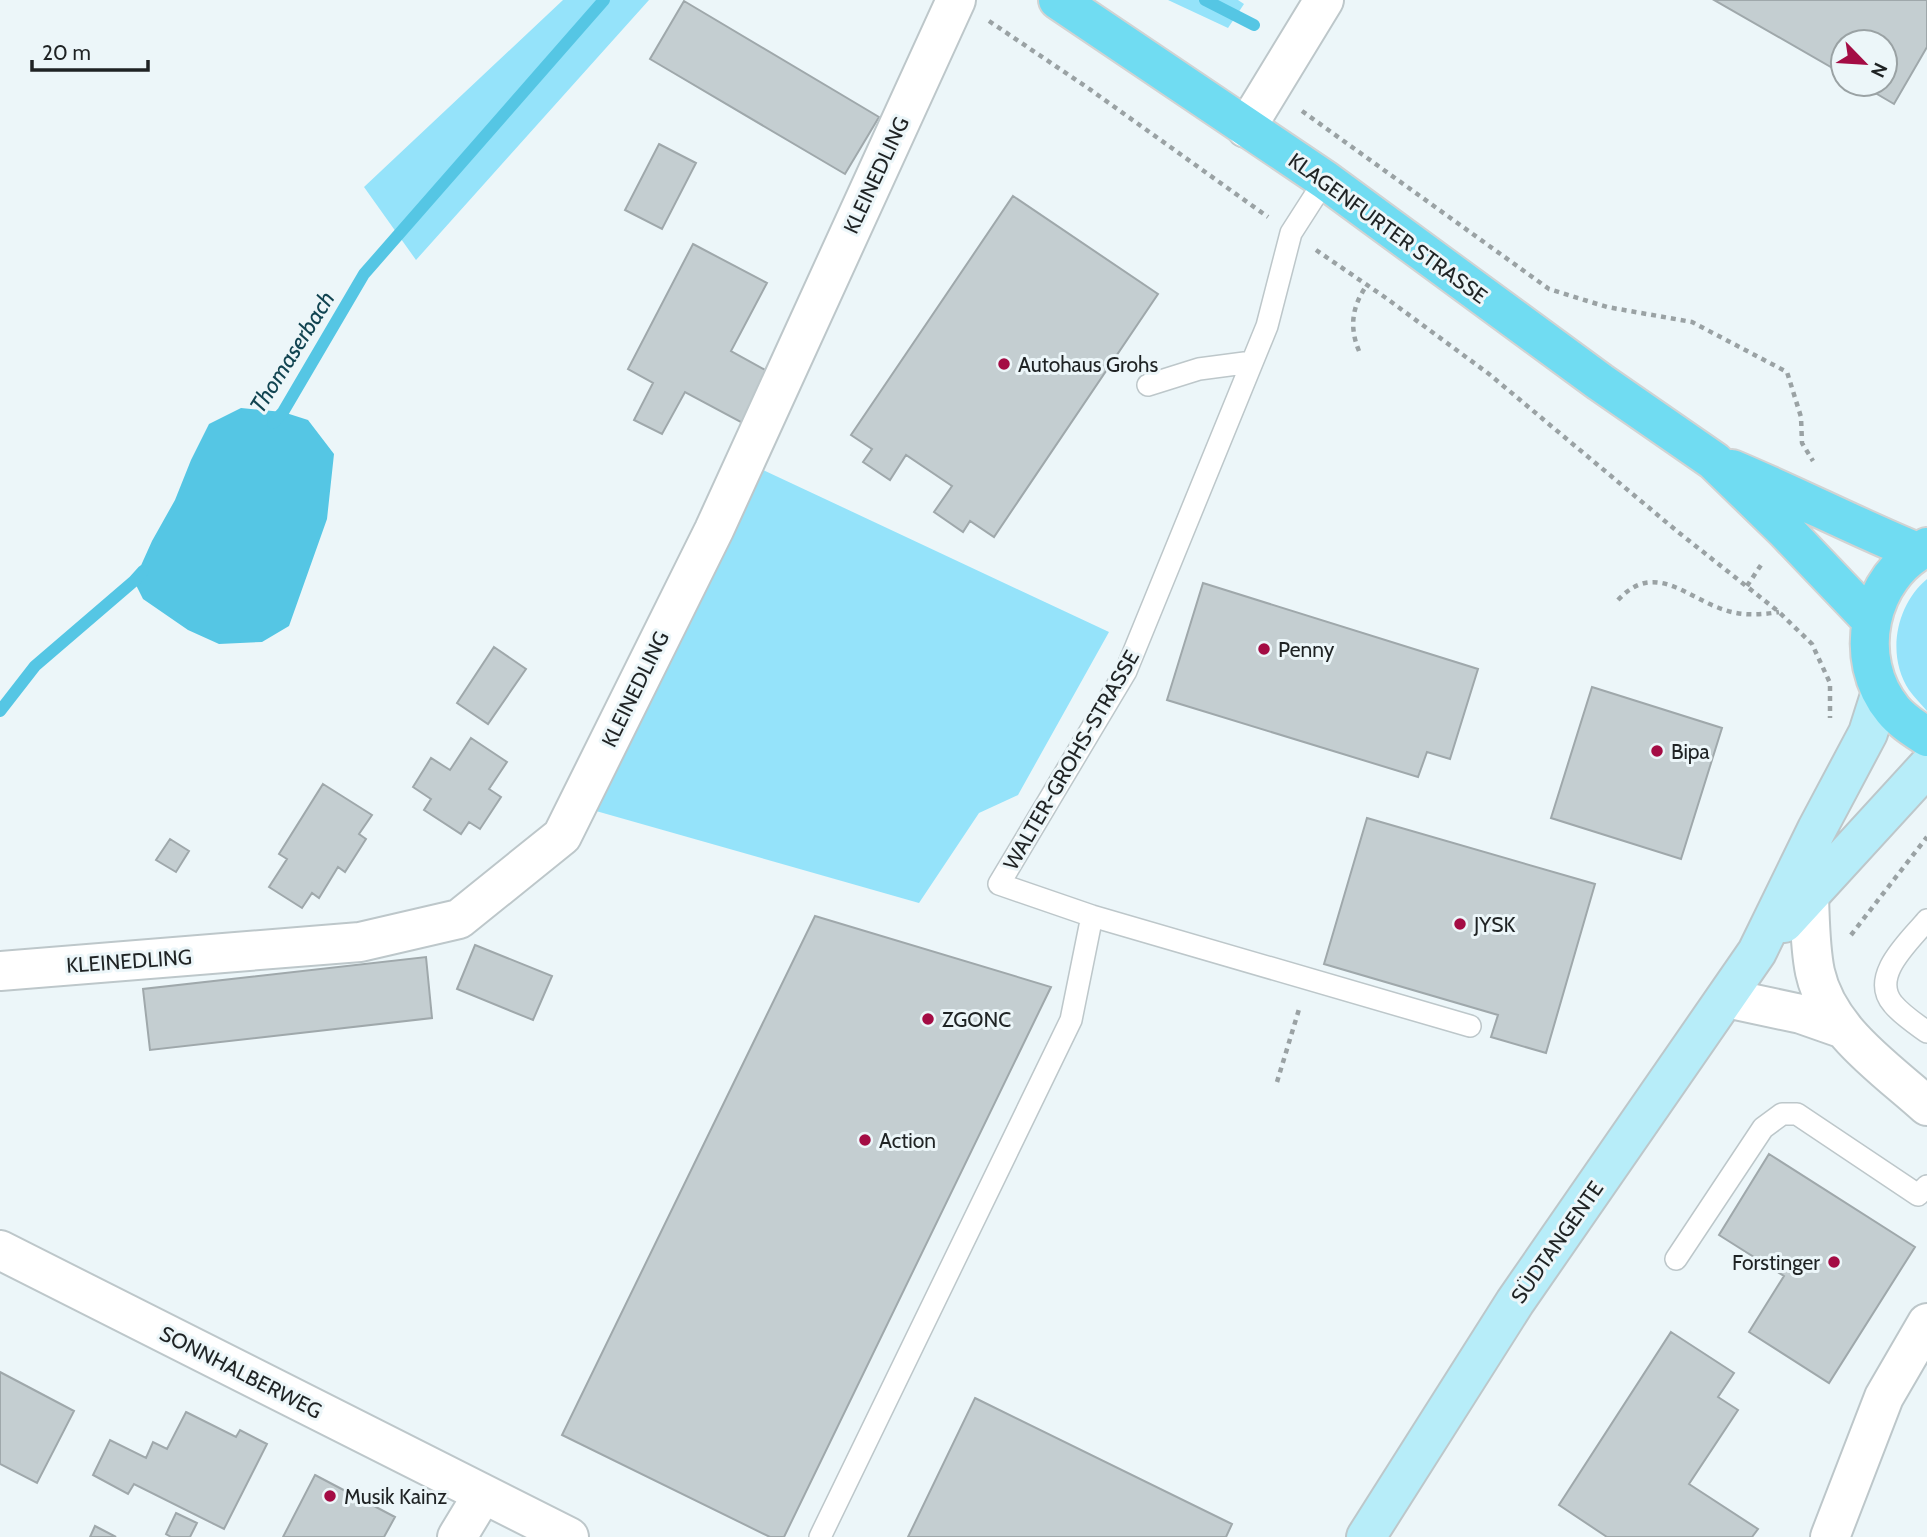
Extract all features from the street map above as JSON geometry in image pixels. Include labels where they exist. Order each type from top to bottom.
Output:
[{"type":"main road","name":"KLAGENFURTER STRASSE","points":[[1058,0],[1325,180],[1600,382],[1714,461],[1871,620]]},
{"type":"main road","name":"KLAGENFURTER STRASSE","points":[[1714,461],[1801,498],[1879,536],[1922,549]]},
{"type":"main road","points":[[1922,549],[1890,578],[1880,593],[1871,620],[1869,645],[1881,692],[1901,718],[1927,737]]},
{"type":"main road","name":"SÜDTANGENTE","points":[[1366,1537],[1515,1302],[1757,952],[1868,733],[1881,692]]},
{"type":"main road","name":"SÜDTANGENTE","points":[[1757,952],[1927,767]]},
{"type":"street","points":[[1246,128],[1324,0]]},
{"type":"street","name":"KLEINEDLING","points":[[0,971],[360,942],[459,919],[562,836],[714,530],[967,7]]},
{"type":"street","points":[[1809,897],[1815,973],[1827,1005],[1841,1028],[1927,1106]]},
{"type":"street","points":[[1726,998],[1801,1014],[1841,1028]]},
{"type":"street","name":"SONNHALBERWEG","points":[[0,1250],[569,1537]]},
{"type":"street","points":[[1830,1537],[1884,1397],[1927,1323]]},
{"type":"street","points":[[457,1537],[483,1494]]},
{"type":"lane","name":"WALTER-GROHS-STRASSE","points":[[1325,180],[1291,233],[1266,326],[1126,671],[999,884],[1092,916],[1469,1026]]},
{"type":"lane","points":[[1148,385],[1199,369],[1252,362]]},
{"type":"lane","points":[[820,1537],[1070,1020],[1092,916]]},
{"type":"lane","points":[[1927,920],[1890,965],[1886,979],[1886,991],[1892,1003],[1927,1032]]},
{"type":"lane","points":[[1676,1259],[1763,1128],[1782,1114],[1797,1114],[1918,1195],[1927,1186]]},
{"type":"path","points":[[967,7],[1088,88],[1489,374],[1678,532],[1779,612],[1812,644],[1830,683],[1830,720]]},
{"type":"path","points":[[1270,88],[1549,289],[1607,307],[1692,322],[1787,372],[1801,416],[1802,443],[1816,465]]},
{"type":"path","points":[[1359,351],[1353,337],[1353,316],[1359,296],[1367,285]]},
{"type":"path","points":[[1747,586],[1765,559]]},
{"type":"path","points":[[1618,600],[1629,589],[1643,582],[1660,582],[1725,610],[1755,614],[1779,612]]},
{"type":"path","points":[[1815,973],[1842,947],[1927,837]]},
{"type":"path","points":[[1277,1082],[1309,979]]},
{"type":"shaded area","points":[[563,0],[649,0],[416,260],[364,187]]},
{"type":"shaded area","points":[[1168,0],[1238,0],[1244,4],[1228,28]]},
{"type":"shaded area","points":[[241,408],[283,412],[308,420],[334,454],[327,519],[289,626],[262,642],[219,644],[188,630],[143,599],[134,581],[209,424]]},
{"type":"shaded area","points":[[761,469],[1109,632],[1018,795],[979,813],[919,903],[596,811]]},
{"type":"shaded area","points":[[1927,579],[1927,711],[1909,690],[1902,676],[1896,646],[1902,616],[1908,602]]},
{"type":"building","points":[[1714,0],[1927,0],[1927,47],[1899,95],[1899,28],[1829,28],[1829,66]]},
{"type":"building","points":[[684,1],[879,117],[845,174],[650,59]]},
{"type":"building","points":[[1884,98],[1897,98],[1894,104]]},
{"type":"building","points":[[659,144],[696,163],[662,229],[625,210]]},
{"type":"building","name":"Autohaus Grohs","points":[[1013,196],[1158,294],[994,537],[970,521],[963,532],[934,512],[952,486],[906,455],[890,480],[863,462],[872,449],[851,435]]},
{"type":"building","points":[[693,244],[767,283],[731,351],[776,376],[750,427],[685,392],[662,434],[634,420],[653,383],[628,369]]},
{"type":"building","points":[[1203,583],[1478,669],[1450,759],[1427,752],[1418,777],[1167,700]]},
{"type":"building","points":[[494,647],[526,669],[488,724],[457,703]]},
{"type":"building","points":[[1592,687],[1722,728],[1681,859],[1551,818]]},
{"type":"building","points":[[471,738],[507,762],[489,789],[501,797],[480,829],[469,822],[461,834],[424,810],[431,799],[413,787],[431,758],[450,770]]},
{"type":"building","points":[[323,784],[372,815],[359,834],[366,839],[345,872],[338,867],[319,898],[312,893],[302,908],[269,887],[287,859],[279,854]]},
{"type":"building","name":"JYSK","points":[[1367,818],[1595,884],[1546,1053],[1491,1037],[1498,1015],[1324,964]]},
{"type":"building","points":[[170,839],[189,851],[176,872],[156,860]]},
{"type":"building","points":[[815,916],[1051,987],[784,1537],[770,1537],[562,1435]]},
{"type":"building","points":[[475,945],[552,976],[533,1020],[457,989]]},
{"type":"building","points":[[426,957],[432,1018],[150,1050],[143,989]]},
{"type":"building","name":"Forstinger","points":[[1769,1154],[1915,1247],[1829,1383],[1749,1332],[1784,1276],[1719,1235]]},
{"type":"building","points":[[1671,1332],[1734,1373],[1718,1397],[1738,1410],[1689,1484],[1758,1529],[1752,1537],[1607,1537],[1559,1505]]},
{"type":"building","points":[[0,1372],[74,1411],[37,1483],[0,1464]]},
{"type":"building","points":[[975,1398],[1232,1524],[1226,1537],[908,1537]]},
{"type":"building","points":[[186,1412],[236,1437],[240,1430],[267,1444],[224,1529],[134,1484],[128,1494],[93,1475],[110,1440],[146,1458],[153,1442],[167,1449]]},
{"type":"building","name":"Musik Kainz","points":[[315,1475],[395,1517],[384,1537],[283,1537]]},
{"type":"building","points":[[176,1513],[197,1523],[190,1537],[171,1537],[166,1534]]},
{"type":"building","points":[[95,1526],[116,1537],[90,1537]]},
{"type":"waterway","name":"Thomaserbach","points":[[273,423],[283,412],[364,274],[604,0]]},
{"type":"waterway","name":"Thomaserbach","points":[[1205,0],[1254,25]]},
{"type":"waterway","name":"Thomaserbach","points":[[0,711],[35,666],[143,571]]},
{"type":"place","name":"Autohaus Grohs","points":[[1004,364]]},
{"type":"place","name":"Penny","points":[[1264,649]]},
{"type":"place","name":"Bipa","points":[[1657,751]]},
{"type":"place","name":"JYSK","points":[[1460,924]]},
{"type":"place","name":"ZGONC","points":[[928,1019]]},
{"type":"place","name":"Action","points":[[865,1140]]},
{"type":"place","name":"Forstinger","points":[[1834,1262]]},
{"type":"place","name":"Musik Kainz","points":[[330,1496]]}]
